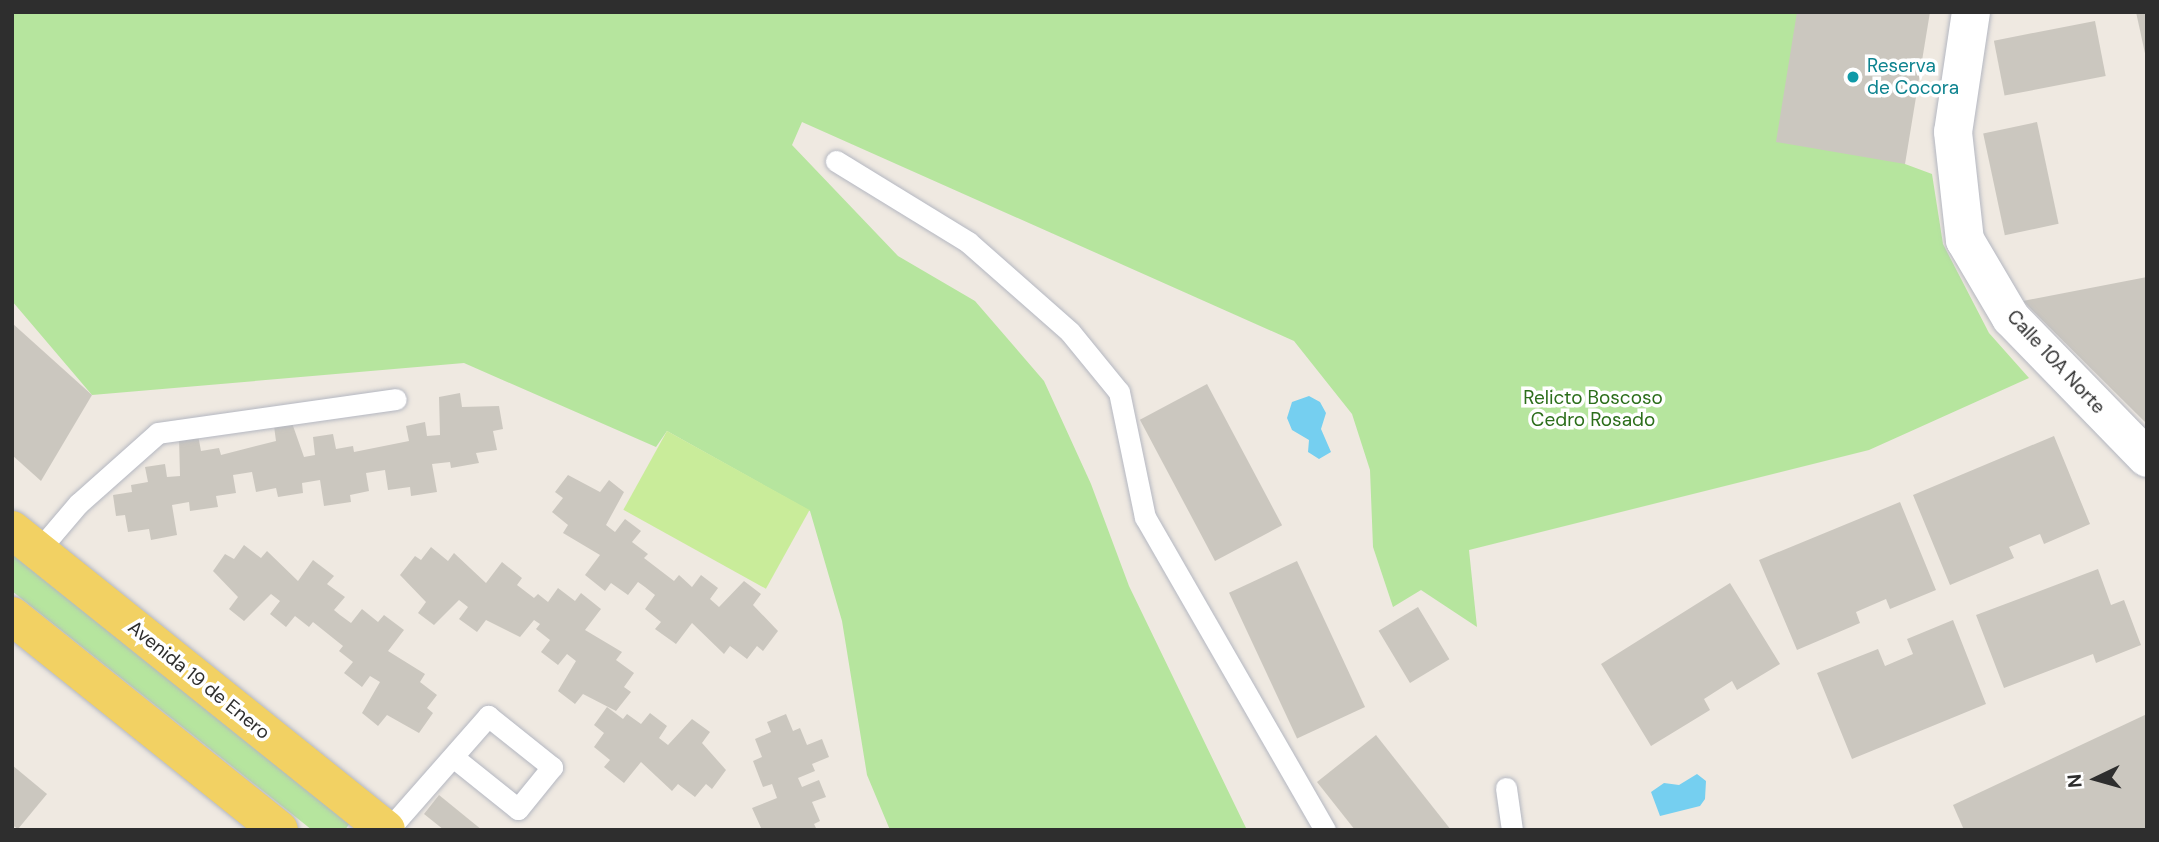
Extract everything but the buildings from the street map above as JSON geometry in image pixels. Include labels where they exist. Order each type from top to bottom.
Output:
[{"type":"main road","name":"Avenida 19 de Enero","points":[[25,541],[387,830]]},
{"type":"main road","points":[[12,616],[279,830]]},
{"type":"street","name":"Calle 10A Norte","points":[[1971,12],[1953,132],[1965,240],[2011,318],[2147,458]]},
{"type":"lane","points":[[836,161],[968,242],[1070,332],[1119,392],[1145,517],[1325,830]]},
{"type":"lane","points":[[25,541],[78,505],[158,433],[396,399]]},
{"type":"lane","points":[[387,830],[488,716],[552,767],[519,809],[453,757]]},
{"type":"lane","points":[[1506,788],[1512,830]]},
{"type":"green space","name":"Relicto Boscoso Cedro Rosado","points":[[12,12],[1797,12],[1905,164],[1932,174],[1943,244],[1989,333],[2029,378],[1869,450],[1469,550],[1477,627],[1421,590],[1393,607],[1373,547],[1370,470],[1352,414],[1294,341],[802,122],[792,145],[898,256],[975,301],[1044,381],[1091,484],[1129,586],[1247,830],[890,830],[867,775],[842,621],[810,511],[667,431],[656,447],[464,363],[92,395],[12,301]]},
{"type":"green space","points":[[667,431],[810,510],[766,589],[623,510]]},
{"type":"green space","points":[[12,554],[350,823],[345,830],[312,830],[12,591]]},
{"type":"water","points":[[1309,396],[1320,402],[1326,413],[1321,429],[1331,452],[1319,459],[1308,452],[1309,440],[1292,430],[1287,418],[1292,402]]},
{"type":"water","points":[[1697,774],[1706,781],[1705,799],[1700,806],[1660,816],[1651,792],[1664,783],[1679,785]]},
{"type":"place","name":"Reserva de Cocora","points":[[1853,77]]}]
